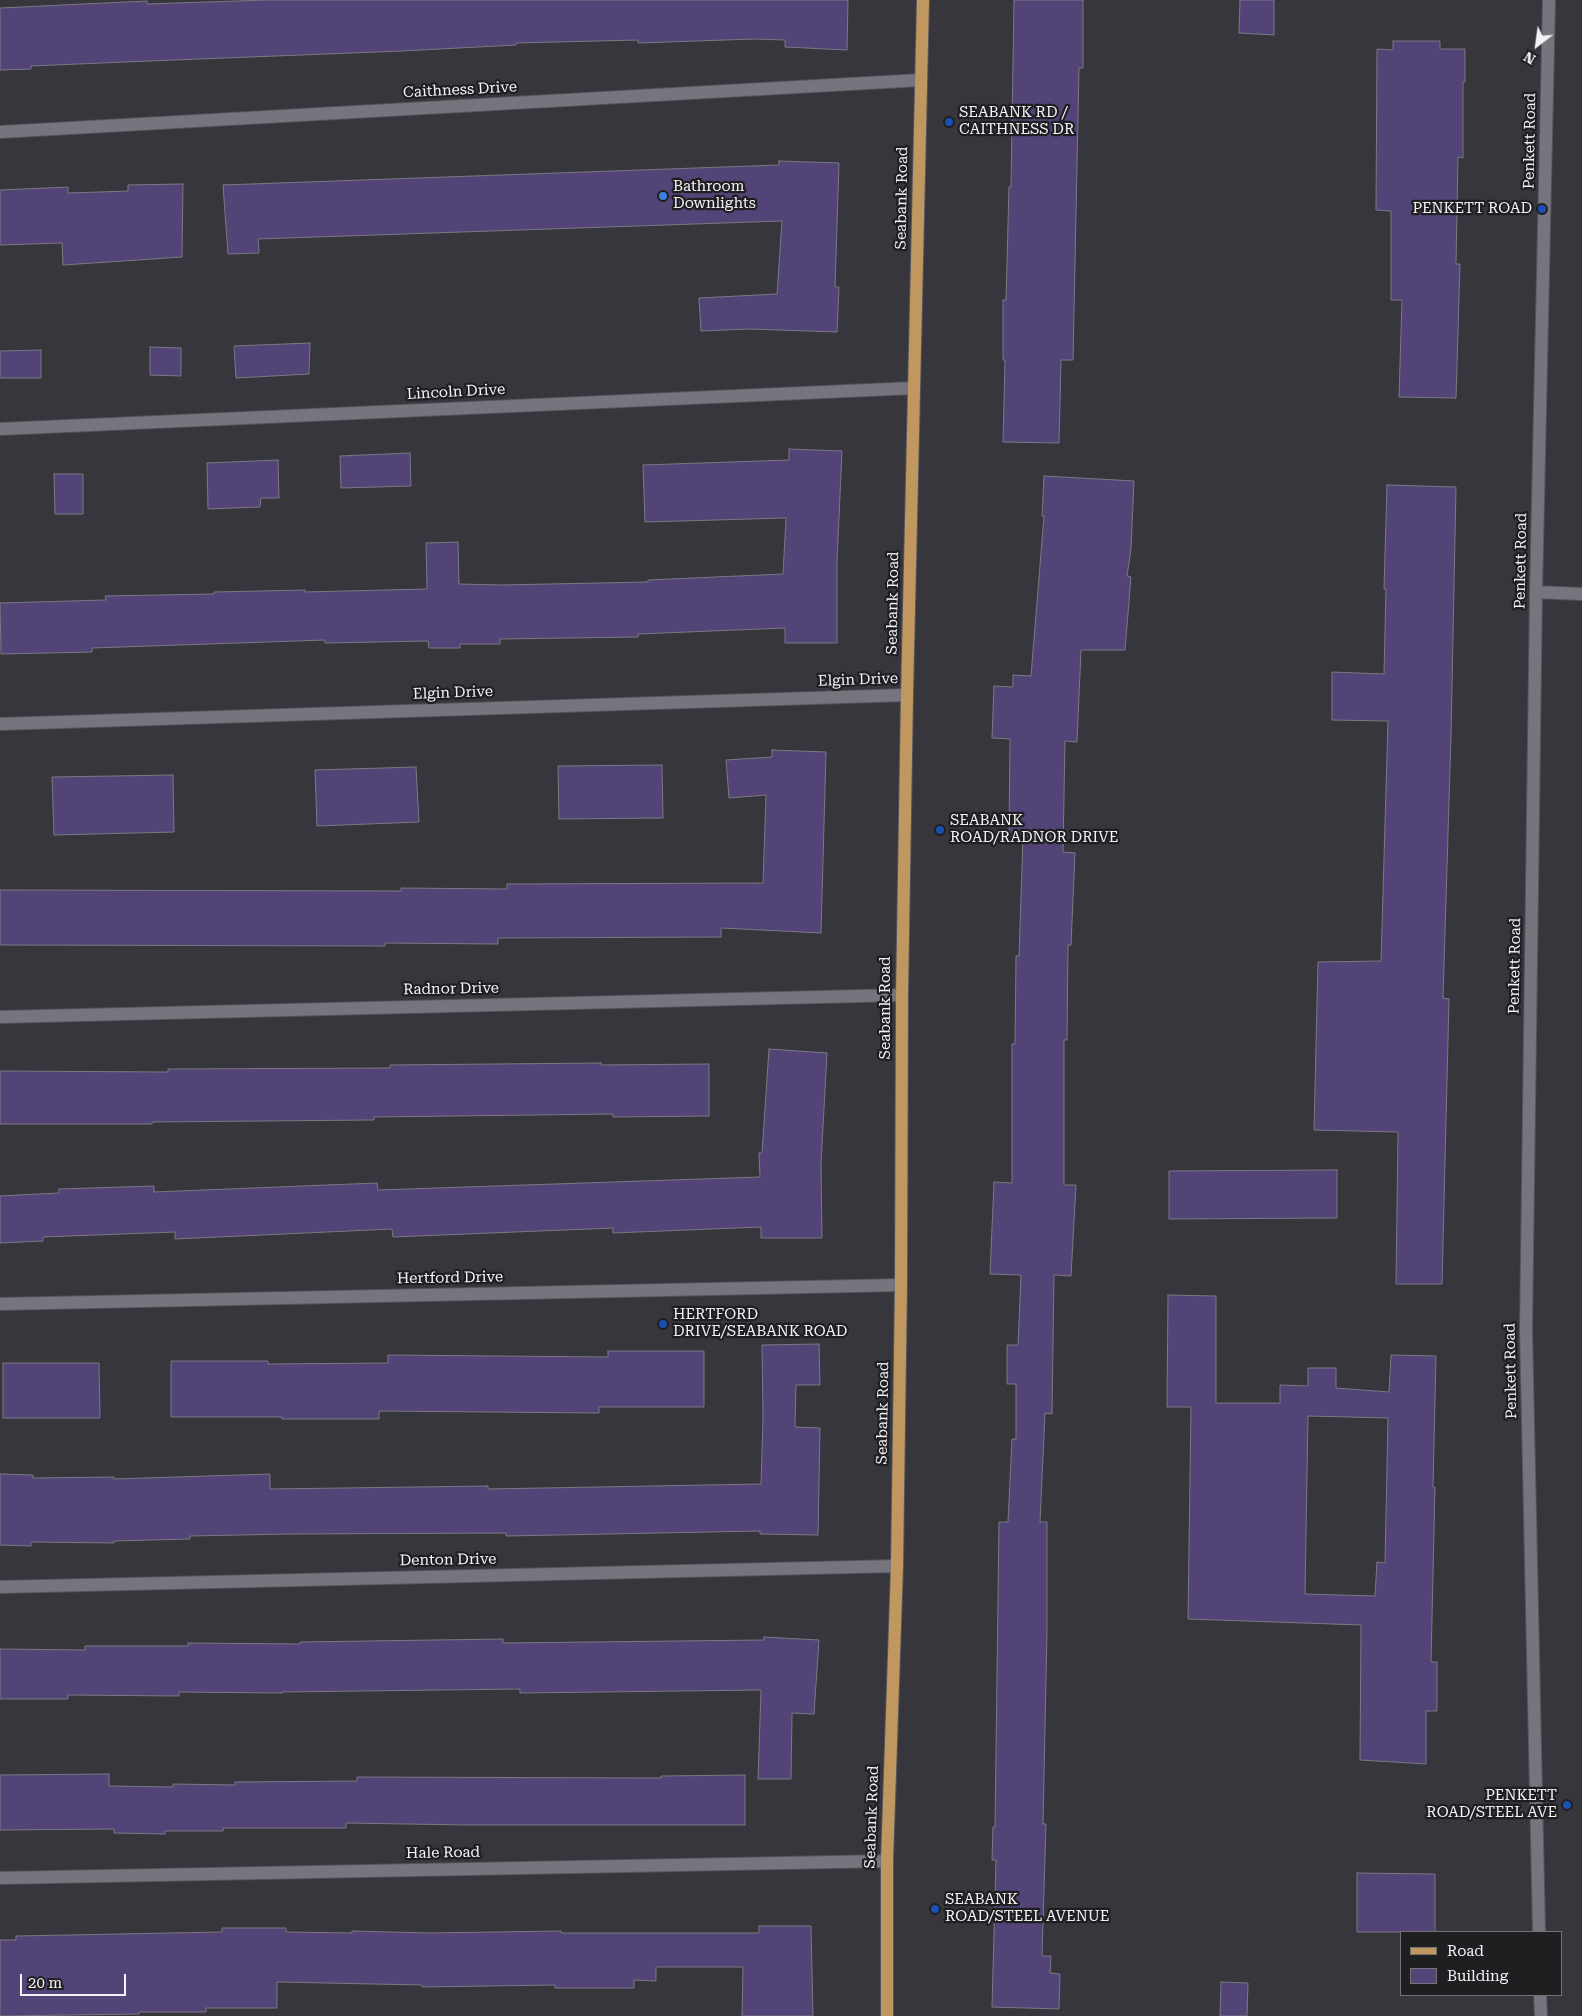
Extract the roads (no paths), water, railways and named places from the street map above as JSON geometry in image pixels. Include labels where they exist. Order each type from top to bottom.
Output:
[{"type":"main road","name":"Seabank Road","points":[[886,2016],[887,1861],[897,1566],[901,1285],[902,995],[907,695],[923,0]]},
{"type":"street","name":"Penkett Road","points":[[1539,1931],[1526,1330],[1536,592],[1549,0]]},
{"type":"street","name":"Caithness Drive","points":[[0,132],[921,80]]},
{"type":"street","name":"Lincoln Drive","points":[[0,429],[914,388]]},
{"type":"street","points":[[1536,592],[1582,594]]},
{"type":"street","name":"Elgin Drive","points":[[0,724],[907,695]]},
{"type":"street","name":"Radnor Drive","points":[[0,1017],[902,995]]},
{"type":"street","name":"Hertford Drive","points":[[0,1304],[901,1285]]},
{"type":"street","name":"Denton Drive","points":[[0,1587],[897,1566]]},
{"type":"street","name":"Hale Road","points":[[0,1878],[887,1861]]},
{"type":"street","points":[[1540,1996],[1541,2016]]},
{"type":"place","name":"SEABANK RD / CAITHNESS DR","points":[[949,122]]},
{"type":"place","name":"Bathroom Downlights","points":[[663,196]]},
{"type":"place","name":"PENKETT ROAD","points":[[1542,209]]},
{"type":"place","name":"SEABANK ROAD/RADNOR DRIVE","points":[[940,830]]},
{"type":"place","name":"HERTFORD DRIVE/SEABANK ROAD","points":[[663,1324]]},
{"type":"place","name":"PENKETT ROAD/STEEL AVE","points":[[1567,1805]]},
{"type":"place","name":"SEABANK ROAD/STEEL AVENUE","points":[[935,1909]]}]
